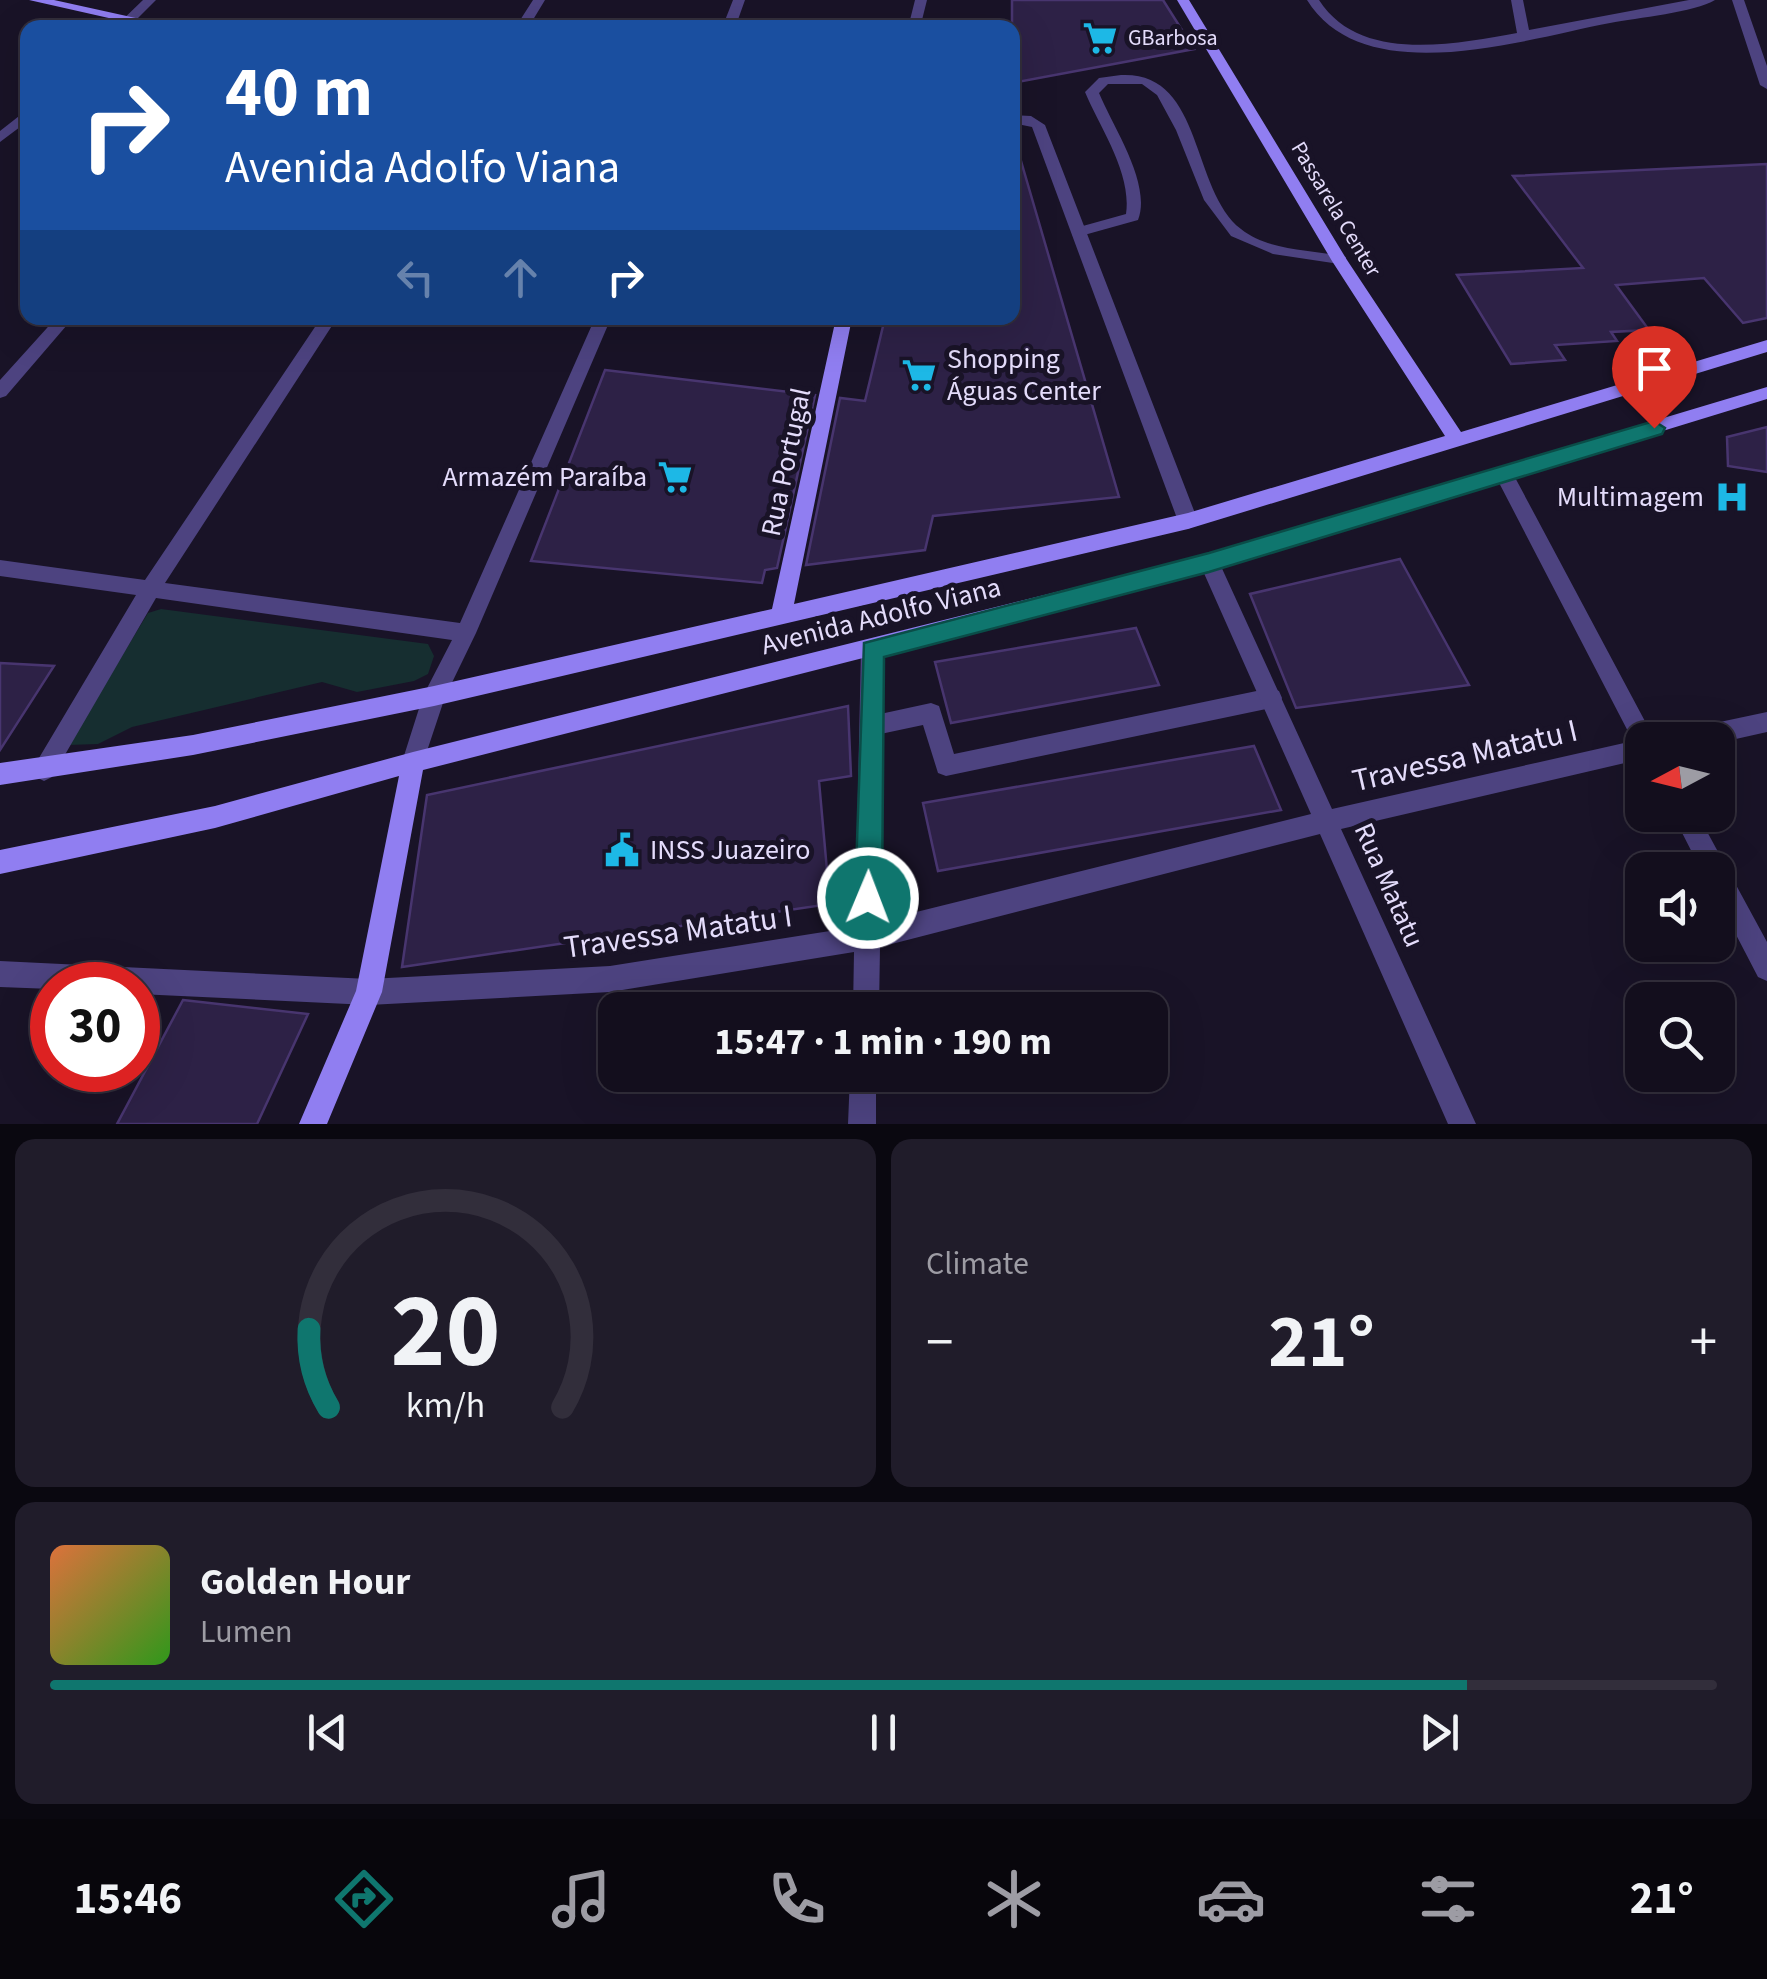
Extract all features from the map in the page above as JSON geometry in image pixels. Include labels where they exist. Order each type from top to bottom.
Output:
[{"type":"main road","points":[[35,0],[112,20]]},
{"type":"main road","name":"Passarela Center","points":[[1184,0],[1340,260],[1456,438]]},
{"type":"main road","name":"Rua Portugal","points":[[781,617],[843,325]]},
{"type":"main road","name":"Avenida Adolfo Viana","points":[[0,774],[44,770],[434,696],[1188,521],[1767,346]]},
{"type":"main road","name":"Avenida Adolfo Viana","points":[[0,862],[215,817],[413,762],[872,650],[1209,562],[1767,393]]},
{"type":"main road","points":[[313,1124],[370,992],[413,762]]},
{"type":"street","points":[[127,20],[150,0]]},
{"type":"street","points":[[1313,0],[1327,20],[1346,31],[1377,44],[1417,50],[1524,36],[1701,1]]},
{"type":"street","points":[[1517,0],[1524,36]]},
{"type":"street","points":[[1738,0],[1767,85]]},
{"type":"street","points":[[1077,232],[1133,217],[1138,206],[1134,188],[1092,92],[1104,81],[1144,80],[1163,91],[1202,180],[1234,232],[1269,247],[1340,260]]},
{"type":"street","points":[[1020,118],[1038,126],[1188,521]]},
{"type":"street","points":[[0,138],[20,120]]},
{"type":"street","points":[[0,392],[60,325]]},
{"type":"street","points":[[44,770],[152,586],[324,325]]},
{"type":"street","points":[[413,762],[434,696],[466,633],[600,325]]},
{"type":"street","points":[[1504,474],[1635,722]]},
{"type":"street","name":"Rua Matatu","points":[[1209,562],[1462,1124]]},
{"type":"street","points":[[0,568],[152,586],[466,633]]},
{"type":"street","points":[[866,992],[872,650]]},
{"type":"street","points":[[871,726],[931,713],[946,766],[1271,698]]},
{"type":"street","points":[[1735,729],[1767,722]]},
{"type":"street","name":"Travessa Matatu I","points":[[0,974],[370,992],[610,978],[868,937],[1328,821],[1625,752]]},
{"type":"street","points":[[1735,908],[1767,968]]},
{"type":"street","points":[[862,1124],[863,1092]]},
{"type":"green space","points":[[161,609],[428,644],[434,656],[428,674],[414,681],[357,692],[322,682],[132,727],[98,744],[68,745],[148,613]]},
{"type":"building","name":"GBarbosa","points":[[1012,0],[1163,0],[1194,49],[1020,82],[1020,20],[1012,20]]},
{"type":"building","name":"Shopping Águas Center","points":[[1020,161],[1119,497],[933,516],[925,550],[806,565],[840,398],[865,401],[883,325],[1020,325]]},
{"type":"building","points":[[1767,164],[1767,318],[1743,323],[1704,278],[1616,285],[1649,330],[1611,332],[1617,341],[1555,345],[1565,360],[1511,364],[1457,275],[1583,268],[1513,176]]},
{"type":"building","name":"Armazém Paraíba","points":[[605,370],[815,395],[777,568],[765,570],[762,583],[531,561]]},
{"type":"building","name":"Multimagem","points":[[1767,427],[1767,472],[1728,466],[1727,437]]},
{"type":"building","points":[[1400,559],[1469,685],[1296,708],[1250,594]]},
{"type":"building","points":[[1136,628],[1159,685],[951,723],[935,662]]},
{"type":"building","points":[[0,663],[54,666],[0,750]]},
{"type":"building","name":"INSS Juazeiro","points":[[848,706],[851,776],[819,781],[830,904],[402,967],[427,795]]},
{"type":"building","points":[[1254,746],[1281,810],[938,871],[923,803]]},
{"type":"building","points":[[183,1000],[308,1014],[257,1124],[117,1124],[134,1092],[160,1092],[160,1043]]},
{"type":"place","name":"GBarbosa","points":[[1100,38]]},
{"type":"place","name":"Shopping Águas Center","points":[[919,375]]},
{"type":"place","name":"Armazém Paraíba","points":[[675,477]]},
{"type":"place","name":"Multimagem","points":[[1732,497]]},
{"type":"place","name":"INSS Juazeiro","points":[[622,850]]},
{"type":"route","points":[[868,898],[872,650],[1209,562],[1654,428]]}]
